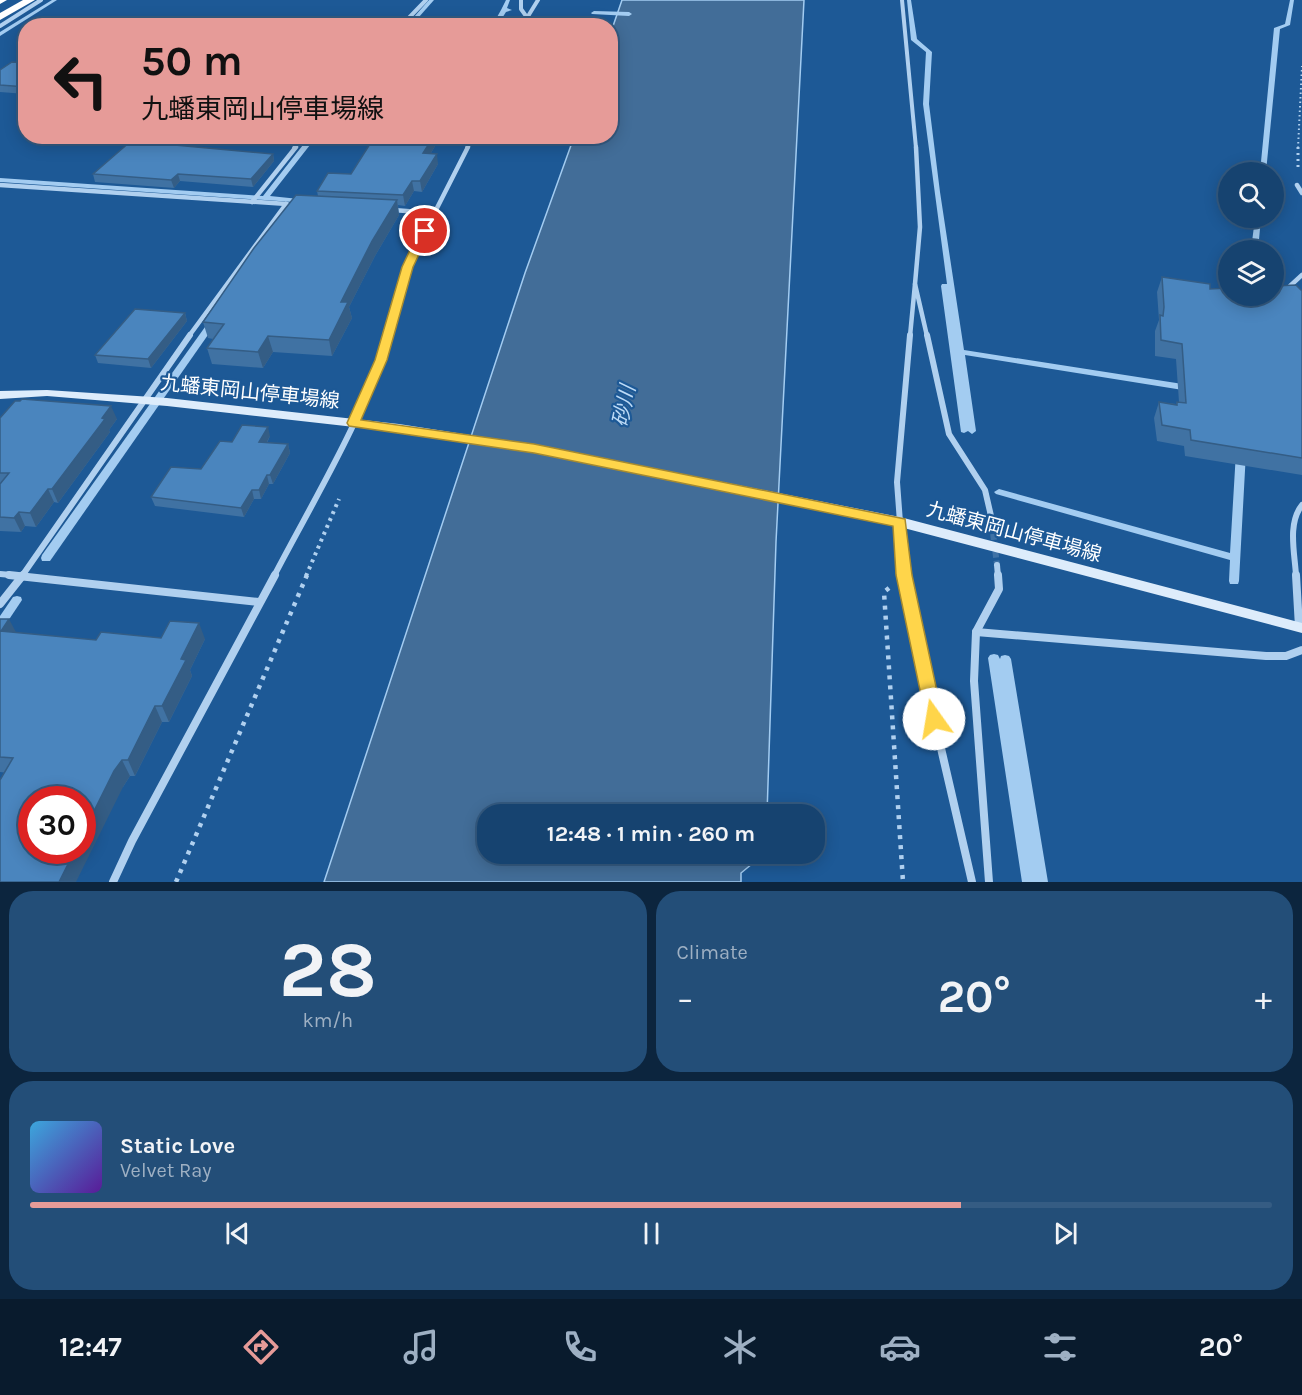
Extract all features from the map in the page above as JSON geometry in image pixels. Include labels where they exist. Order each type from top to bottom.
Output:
[{"type":"highway","points":[[0,17],[30,0]]},
{"type":"main road","name":"九蟠東岡山停車場線","points":[[0,395],[47,393],[268,412],[399,428],[545,451],[900,522],[1300,627]]},
{"type":"street","points":[[0,26],[41,0]]},
{"type":"street","points":[[409,18],[426,0]]},
{"type":"street","points":[[521,0],[521,9],[526,16],[538,0]]},
{"type":"street","points":[[902,0],[919,174],[920,227],[897,482],[904,575],[918,649],[972,882]]},
{"type":"street","points":[[255,198],[298,144]]},
{"type":"street","points":[[113,882],[132,841],[353,423],[381,360],[407,267],[469,144]]},
{"type":"street","points":[[0,185],[255,198],[289,204],[159,377],[22,576],[0,604]]},
{"type":"street","points":[[1297,185],[1302,193]]},
{"type":"street","points":[[386,210],[433,213]]},
{"type":"street","points":[[1302,275],[1290,286],[1302,304]]},
{"type":"street","points":[[915,284],[949,434],[985,490],[991,516]]},
{"type":"street","points":[[1300,627],[1293,528],[1298,510],[1302,505]]},
{"type":"street","points":[[989,882],[974,681],[976,632],[999,589],[997,565]]},
{"type":"street","points":[[0,574],[260,602]]},
{"type":"street","points":[[976,632],[1266,656],[1286,656],[1302,650]]},
{"type":"path","points":[[1297,185],[1298,117],[1302,66]]},
{"type":"path","points":[[177,882],[342,493],[324,480]]},
{"type":"path","points":[[903,882],[884,592],[904,575]]},
{"type":"water","name":"砂川","points":[[622,0],[804,0],[776,542],[767,804],[477,804],[477,864],[752,864],[741,873],[741,882],[324,882],[525,273],[571,144],[618,144],[618,18],[616,18]]},
{"type":"building","points":[[12,62],[18,62],[18,86],[0,85],[0,70]]},
{"type":"building","points":[[128,144],[164,144],[273,154],[251,179],[178,174],[171,180],[93,174]]},
{"type":"building","points":[[370,144],[429,144],[423,153],[437,154],[420,181],[412,181],[403,195],[317,191],[328,173],[351,174]]},
{"type":"building","points":[[296,195],[397,200],[372,241],[341,302],[348,302],[329,340],[268,336],[258,352],[207,348],[224,324],[203,322],[254,248]]},
{"type":"building","points":[[1162,277],[1210,284],[1210,289],[1218,289],[1218,306],[1284,306],[1284,286],[1296,285],[1302,291],[1302,458],[1191,440],[1190,430],[1162,425],[1159,402],[1177,405],[1177,402],[1186,403],[1182,344],[1161,340],[1160,315],[1163,316]]},
{"type":"building","points":[[135,309],[185,313],[148,359],[95,355]]},
{"type":"building","points":[[22,399],[111,406],[102,418],[105,419],[52,489],[48,489],[30,513],[19,512],[14,518],[0,517],[0,484],[9,473],[0,473],[0,418],[15,401]]},
{"type":"building","points":[[242,425],[268,427],[259,442],[288,444],[259,490],[252,490],[241,508],[151,497],[171,467],[201,469],[220,441],[232,442]]},
{"type":"building","points":[[0,619],[9,619],[1,631],[96,640],[101,632],[161,638],[170,621],[199,623],[181,659],[186,660],[162,706],[155,706],[128,760],[122,760],[114,771],[96,807],[96,786],[18,786],[18,864],[68,864],[59,882],[0,882],[0,780],[13,758],[0,757]]},
{"type":"waterway","points":[[26,18],[55,0]]},
{"type":"waterway","points":[[415,18],[432,0]]},
{"type":"waterway","points":[[504,10],[508,0]]},
{"type":"waterway","points":[[909,0],[914,40],[929,52],[926,104],[960,352]]},
{"type":"waterway","points":[[1264,162],[1277,28],[1287,25],[1292,0]]},
{"type":"waterway","points":[[499,18],[504,10]]},
{"type":"waterway","points":[[504,10],[509,10]]},
{"type":"waterway","points":[[594,13],[629,14]]},
{"type":"waterway","points":[[0,34],[18,23]]},
{"type":"waterway","points":[[294,205],[297,200],[265,198],[308,144]]},
{"type":"waterway","points":[[0,180],[263,198]]},
{"type":"waterway","points":[[1256,240],[1257,228]]},
{"type":"waterway","points":[[945,286],[964,430]]},
{"type":"waterway","points":[[46,558],[213,322]]},
{"type":"waterway","points":[[960,352],[1189,388]]},
{"type":"waterway","points":[[960,352],[972,431]]},
{"type":"waterway","points":[[1234,581],[1241,452]]},
{"type":"waterway","points":[[999,492],[1235,558]]},
{"type":"waterway","points":[[0,624],[17,600]]},
{"type":"waterway","points":[[994,658],[1029,882]]},
{"type":"waterway","points":[[1005,659],[1041,882]]},
{"type":"tunnel","points":[[991,516],[997,565]]},
{"type":"route","points":[[425,231],[407,267],[381,360],[353,423],[534,449],[900,522],[904,575],[934,719]]}]
